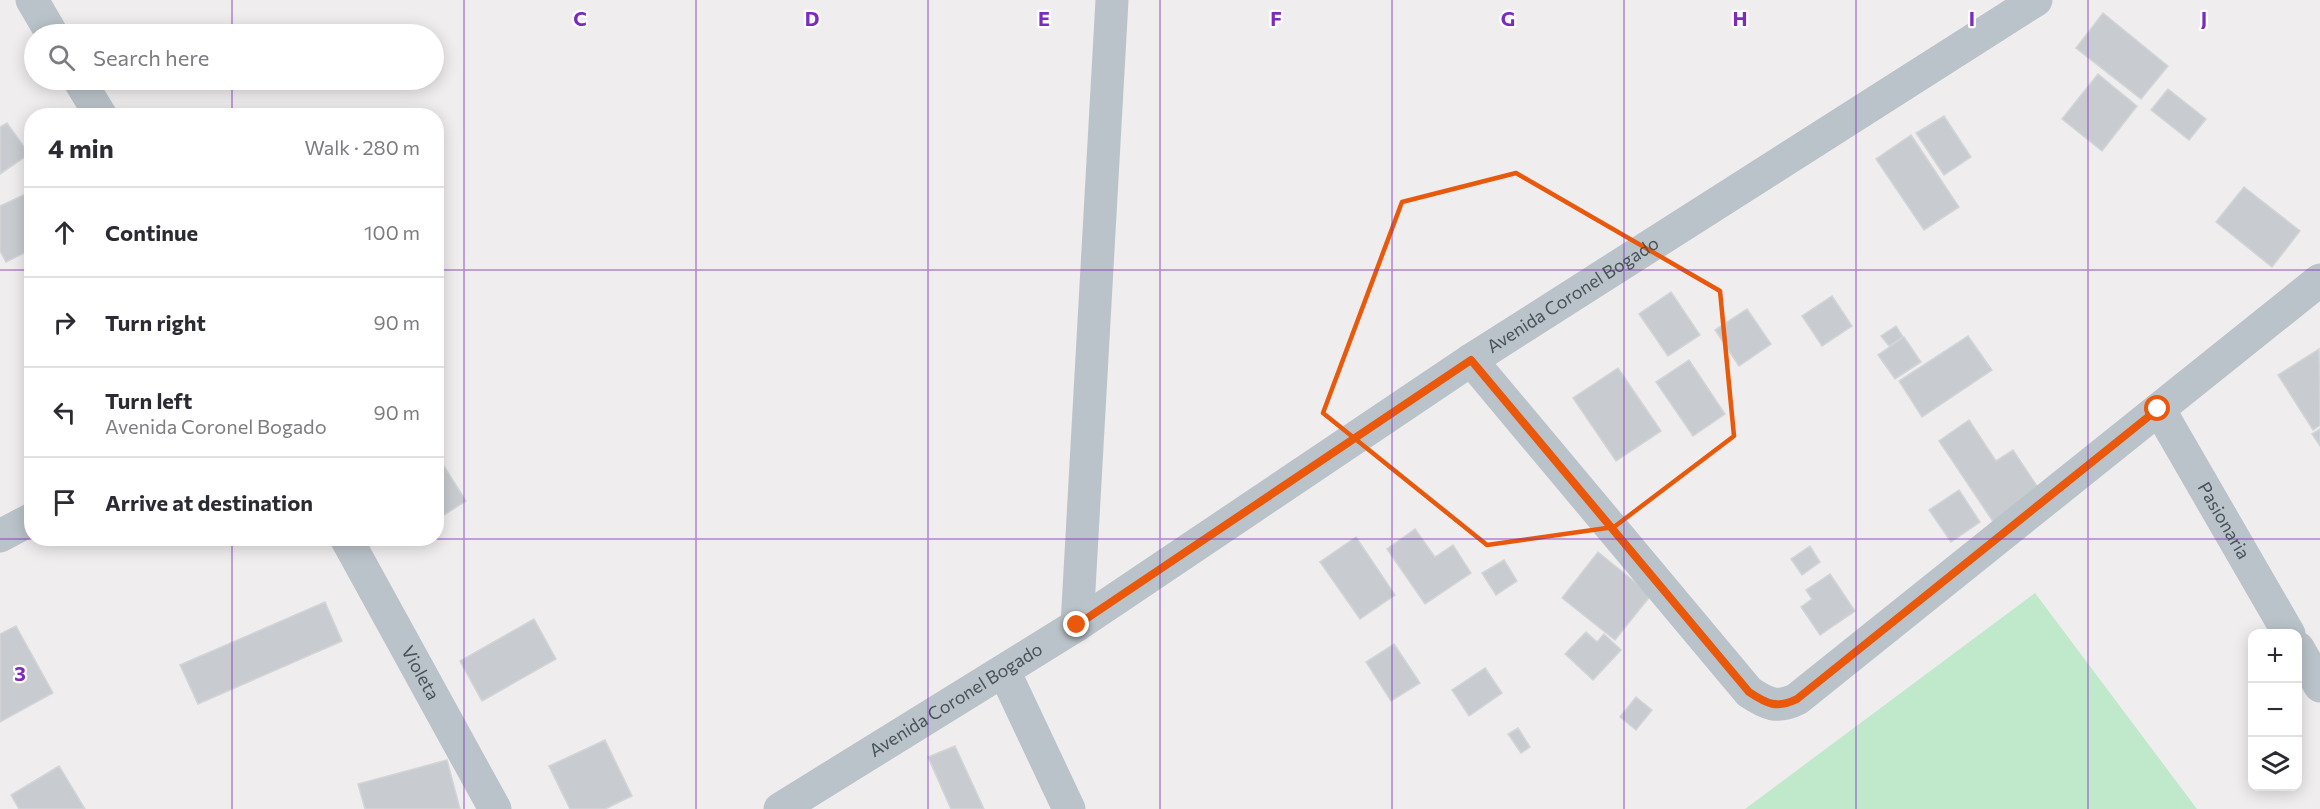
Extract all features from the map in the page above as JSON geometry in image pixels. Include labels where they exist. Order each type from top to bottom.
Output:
[{"type":"street","points":[[32,0],[46,24]]},
{"type":"street","points":[[1077,625],[1112,0]]},
{"type":"street","name":"Avenida Coronel Bogado","points":[[780,809],[1077,625],[1471,360],[2036,0]]},
{"type":"street","points":[[85,90],[96,108]]},
{"type":"street","points":[[1471,360],[1749,692],[1765,702],[1784,706],[1797,699],[2320,280]]},
{"type":"street","name":"Pasionaria","points":[[2158,409],[2287,629]]},
{"type":"street","points":[[0,536],[24,523]]},
{"type":"street","name":"Violeta","points":[[350,546],[495,809]]},
{"type":"street","points":[[2302,655],[2320,686]]},
{"type":"street","points":[[1004,671],[1069,809]]},
{"type":"highlighted area","points":[[1516,173],[1720,291],[1734,436],[1614,527],[1487,545],[1323,413],[1402,202]]},
{"type":"green space","points":[[2035,593],[2197,809],[1745,809]]},
{"type":"building","points":[[2103,13],[2168,66],[2141,99],[2076,48]]},
{"type":"building","points":[[2098,74],[2137,106],[2102,151],[2062,119]]},
{"type":"building","points":[[2168,89],[2206,119],[2189,140],[2151,110]]},
{"type":"building","points":[[1944,116],[1971,157],[1944,175],[1916,133]]},
{"type":"building","points":[[7,123],[24,147],[24,157],[0,174],[0,127]]},
{"type":"building","points":[[1911,135],[1959,207],[1924,230],[1876,159]]},
{"type":"building","points":[[2244,187],[2300,231],[2272,267],[2216,222]]},
{"type":"building","points":[[24,195],[24,253],[6,262],[0,251],[0,206]]},
{"type":"building","points":[[1671,292],[1700,335],[1668,356],[1639,314]]},
{"type":"building","points":[[1832,296],[1852,326],[1822,346],[1802,316]]},
{"type":"building","points":[[1747,309],[1771,344],[1739,366],[1715,330]]},
{"type":"building","points":[[1896,326],[1903,337],[1889,346],[1881,336]]},
{"type":"building","points":[[1968,336],[1992,370],[1922,417],[1899,381]]},
{"type":"building","points":[[1904,337],[1921,362],[1895,379],[1878,355]]},
{"type":"building","points":[[2319,349],[2320,425],[2313,430],[2278,375]]},
{"type":"building","points":[[1689,360],[1725,414],[1693,436],[1656,382]]},
{"type":"building","points":[[1618,368],[1661,431],[1616,461],[1573,398]]},
{"type":"building","points":[[1969,420],[1996,461],[2013,450],[2041,492],[1994,523],[1939,441]]},
{"type":"building","points":[[2320,429],[2320,446],[2312,434]]},
{"type":"building","points":[[444,466],[466,501],[444,515]]},
{"type":"building","points":[[1959,490],[1980,522],[1951,542],[1929,510]]},
{"type":"building","points":[[1415,529],[1435,557],[1453,545],[1471,573],[1425,604],[1387,549]]},
{"type":"building","points":[[1356,537],[1395,595],[1360,619],[1320,562]]},
{"type":"building","points":[[1810,546],[1820,562],[1802,575],[1791,559]]},
{"type":"building","points":[[1598,552],[1651,595],[1615,640],[1562,598]]},
{"type":"building","points":[[1504,560],[1517,581],[1496,595],[1482,573]]},
{"type":"building","points":[[1830,574],[1855,611],[1820,635],[1801,607],[1812,599],[1806,590]]},
{"type":"building","points":[[325,602],[342,641],[198,704],[180,665]]},
{"type":"building","points":[[534,619],[556,659],[482,701],[460,661]]},
{"type":"building","points":[[16,626],[53,693],[0,722],[0,634]]},
{"type":"building","points":[[1586,632],[1597,642],[1604,634],[1621,650],[1593,680],[1565,654]]},
{"type":"building","points":[[1394,644],[1420,683],[1391,701],[1366,662]]},
{"type":"building","points":[[1485,668],[1502,693],[1469,716],[1452,690]]},
{"type":"building","points":[[1636,697],[1652,710],[1636,730],[1620,717]]},
{"type":"building","points":[[1518,728],[1530,747],[1521,753],[1508,734]]},
{"type":"building","points":[[605,740],[632,796],[605,809],[570,809],[549,766]]},
{"type":"building","points":[[955,746],[984,809],[951,809],[928,757]]},
{"type":"building","points":[[447,760],[460,809],[365,809],[358,784]]},
{"type":"building","points":[[59,766],[85,809],[19,809],[11,795]]},
{"type":"route","points":[[1077,625],[1471,360],[1749,692],[1765,702],[1784,706],[1797,699],[2158,409]]}]
